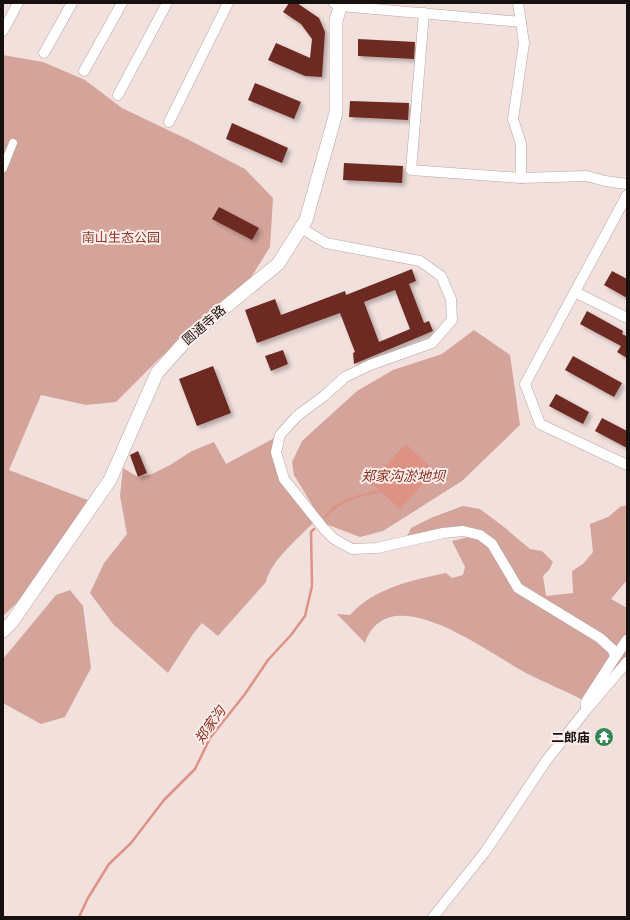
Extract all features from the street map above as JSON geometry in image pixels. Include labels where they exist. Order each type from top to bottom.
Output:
[{"type":"street","points":[[3,31],[18,3]]},
{"type":"street","points":[[44,53],[72,3]]},
{"type":"street","points":[[84,71],[122,3]]},
{"type":"street","points":[[118,95],[167,3]]},
{"type":"street","points":[[169,122],[228,3]]},
{"type":"street","points":[[518,3],[524,43],[513,119],[521,144],[521,178]]},
{"type":"street","points":[[338,4],[521,22]]},
{"type":"street","name":"圆通寺路","points":[[3,632],[12,622],[110,480],[157,373],[190,336],[278,264],[306,220],[336,113],[336,21],[338,4]]},
{"type":"street","points":[[424,13],[411,170],[521,178],[587,176],[605,181],[627,184]]},
{"type":"street","points":[[3,168],[13,143]]},
{"type":"street","points":[[627,195],[525,384],[540,424],[627,466]]},
{"type":"street","points":[[301,228],[326,243],[420,261],[441,276],[451,299],[452,320],[432,343],[370,365],[345,377],[324,396],[297,416],[280,435],[276,452],[284,479],[324,529],[334,538],[352,549],[377,548],[443,533],[462,531],[480,535],[492,544],[518,588],[600,638],[613,650],[615,657]]},
{"type":"street","points":[[575,292],[627,318]]},
{"type":"street","points":[[586,710],[586,702],[627,640]]},
{"type":"street","points":[[433,917],[485,852],[546,761],[586,710],[627,662]]},
{"type":"green space","name":"南山生态公园","points":[[3,55],[43,62],[85,80],[122,108],[245,169],[273,198],[270,247],[247,284],[162,356],[116,402],[86,405],[41,395],[9,470],[90,501],[21,599],[3,616]]},
{"type":"green space","points":[[474,330],[510,355],[520,425],[462,481],[383,531],[360,537],[323,523],[294,475],[292,462],[302,441],[357,391],[393,370],[442,354]]},
{"type":"green space","points":[[280,435],[276,452],[284,479],[317,519],[280,557],[273,566],[266,582],[218,636],[202,623],[193,634],[168,673],[113,624],[90,593],[104,563],[127,534],[120,496],[123,468],[138,477],[152,474],[192,451],[214,442],[226,464]]},
{"type":"green space","points":[[627,505],[627,580],[611,599],[627,608],[627,662],[586,702],[528,674],[467,638],[442,626],[418,618],[396,616],[377,624],[365,643],[337,614],[350,615],[370,598],[394,586],[446,573],[452,578],[463,575],[465,567],[452,541],[468,537],[492,544],[462,531],[405,541],[411,528],[433,517],[463,506],[480,509],[530,549],[542,551],[553,562],[549,570],[543,576],[546,596],[573,593],[572,571],[583,564],[593,552],[590,524],[608,517],[620,507]]},
{"type":"green space","points":[[70,590],[83,606],[91,668],[65,717],[41,724],[3,703],[3,659],[56,595]]},
{"type":"water","name":"郑家沟淤地坝","points":[[406,444],[435,471],[400,509],[370,482]]},
{"type":"building","points":[[289,3],[297,3],[319,18],[325,32],[322,77],[305,76],[268,60],[276,43],[310,58],[312,39],[301,24],[283,12]]},
{"type":"building","points":[[358,39],[415,42],[414,59],[358,56]]},
{"type":"building","points":[[255,83],[301,102],[294,119],[248,100]]},
{"type":"building","points":[[350,101],[409,103],[408,120],[349,117]]},
{"type":"building","points":[[232,123],[288,148],[282,163],[226,139]]},
{"type":"building","points":[[344,163],[403,166],[402,183],[343,180]]},
{"type":"building","points":[[219,207],[259,228],[252,240],[212,219]]},
{"type":"building","points":[[412,269],[416,281],[409,284],[424,323],[429,321],[433,331],[354,364],[353,353],[355,352],[340,313],[257,343],[245,310],[275,299],[281,315],[345,291],[346,295]],"holes":[[[395,290],[410,329],[379,342],[364,302]]]},
{"type":"building","points":[[612,271],[627,279],[627,298],[604,285]]},
{"type":"building","points":[[587,311],[623,331],[622,334],[626,336],[627,334],[627,358],[617,352],[621,346],[580,324]]},
{"type":"building","points":[[283,350],[288,364],[271,371],[265,356]]},
{"type":"building","points":[[573,356],[622,383],[614,397],[565,370]]},
{"type":"building","points":[[213,366],[231,413],[197,426],[179,379]]},
{"type":"building","points":[[556,394],[589,412],[583,424],[549,406]]},
{"type":"building","points":[[602,418],[627,431],[627,448],[595,431]]},
{"type":"building","points":[[138,451],[147,473],[138,477],[130,455]]},
{"type":"waterway","name":"郑家沟","points":[[325,517],[343,502],[380,491]]},
{"type":"waterway","name":"郑家沟","points":[[79,917],[88,898],[109,864],[131,843],[164,800],[195,769],[210,738],[245,694],[268,660],[291,635],[305,616],[312,586],[311,532],[314,529]]},
{"type":"place","name":"二郎庙","points":[[604,737]]}]
